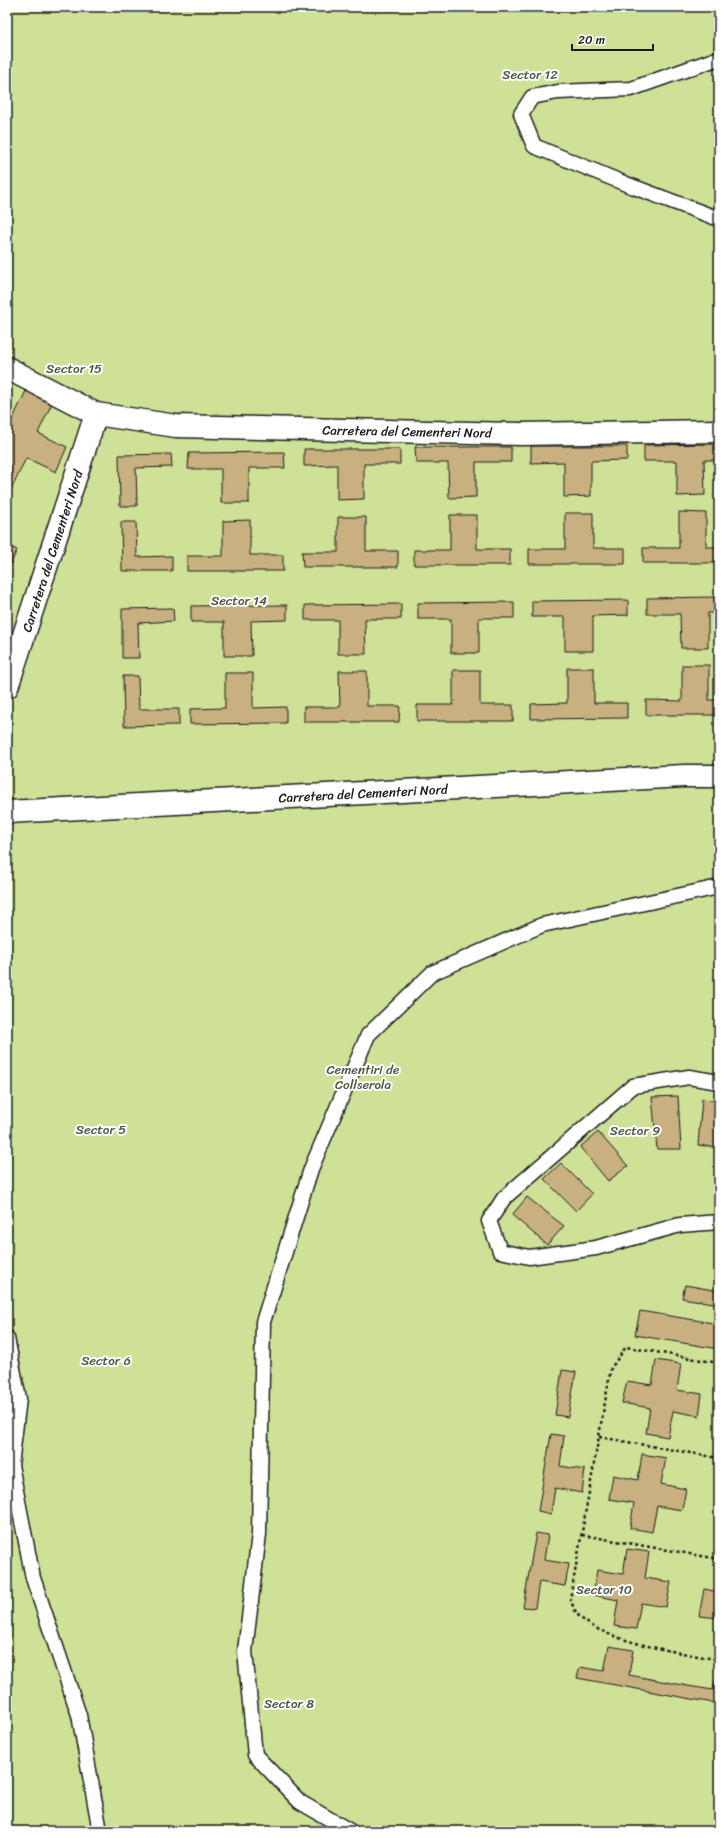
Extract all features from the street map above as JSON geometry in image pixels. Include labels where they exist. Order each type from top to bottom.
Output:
[{"type":"street","name":"Carretera del Cementeri Nord","points":[[7,368],[96,414],[176,426],[520,434],[719,431]]},
{"type":"street","name":"Carretera del Cementeri Nord","points":[[7,687],[96,414]]},
{"type":"street","name":"Carretera del Cementeri Nord","points":[[7,812],[684,776],[719,776]]},
{"type":"lane","points":[[719,58],[631,89],[558,92],[532,97],[521,114],[534,146],[626,184],[719,219]]},
{"type":"lane","points":[[350,1831],[300,1802],[255,1755],[245,1651],[259,1534],[263,1322],[311,1169],[368,1035],[432,973],[542,925],[719,888]]},
{"type":"lane","points":[[719,1082],[689,1077],[633,1086],[504,1198],[489,1221],[500,1251],[529,1257],[596,1248],[680,1225],[719,1222]]},
{"type":"lane","points":[[7,1338],[19,1399],[10,1465],[33,1578],[79,1715],[100,1831]]},
{"type":"path","points":[[719,1363],[626,1347],[611,1368],[570,1600],[577,1615],[593,1628],[624,1640],[719,1660]]},
{"type":"path","points":[[599,1437],[719,1458]]},
{"type":"path","points":[[582,1535],[719,1559]]},
{"type":"green space","name":"Cementiri de Collserola","points":[[7,7],[719,7],[719,1831],[7,1831]]},
{"type":"building","points":[[26,391],[52,403],[38,433],[67,447],[56,472],[26,458],[12,488],[7,486],[7,418],[12,420]]},
{"type":"building","points":[[719,444],[719,460],[704,460],[705,495],[677,496],[677,461],[644,461],[644,445]]},
{"type":"building","points":[[531,446],[627,446],[627,460],[591,461],[591,496],[564,497],[564,462],[531,463]]},
{"type":"building","points":[[415,447],[511,447],[511,462],[476,462],[476,497],[449,498],[448,463],[416,463]]},
{"type":"building","points":[[304,449],[400,449],[400,464],[364,464],[364,499],[337,500],[337,465],[304,466]]},
{"type":"building","points":[[284,452],[285,468],[249,468],[249,503],[221,503],[221,469],[188,469],[189,453]]},
{"type":"building","points":[[171,454],[172,467],[136,468],[137,506],[120,506],[119,455]]},
{"type":"building","points":[[679,512],[706,513],[706,547],[719,547],[719,563],[643,563],[643,548],[679,548]]},
{"type":"building","points":[[565,513],[593,513],[593,548],[625,548],[625,564],[529,564],[529,549],[565,549]]},
{"type":"building","points":[[450,515],[477,515],[477,549],[510,549],[510,565],[414,565],[414,550],[450,550]]},
{"type":"building","points":[[338,517],[366,517],[366,551],[398,551],[398,567],[303,567],[302,552],[338,552]]},
{"type":"building","points":[[250,520],[250,555],[283,555],[283,571],[187,571],[187,556],[223,556],[223,521]]},
{"type":"building","points":[[121,522],[136,522],[137,557],[172,556],[172,571],[122,571]]},
{"type":"building","points":[[7,545],[17,550],[7,572]]},
{"type":"building","points":[[719,597],[719,613],[708,613],[708,648],[681,648],[680,614],[647,614],[647,598]]},
{"type":"building","points":[[628,600],[628,615],[593,616],[593,651],[565,651],[565,617],[532,617],[532,601]]},
{"type":"building","points":[[514,602],[514,618],[479,618],[479,653],[451,653],[451,619],[418,619],[418,603]]},
{"type":"building","points":[[401,604],[401,619],[365,619],[366,654],[338,654],[338,620],[305,620],[305,605]]},
{"type":"building","points":[[287,605],[287,620],[251,621],[252,656],[224,656],[224,622],[191,622],[191,606]]},
{"type":"building","points":[[173,608],[174,621],[138,623],[139,658],[122,658],[122,609]]},
{"type":"building","points":[[682,665],[709,665],[709,700],[719,700],[719,715],[646,715],[646,700],[682,701]]},
{"type":"building","points":[[567,668],[594,668],[594,703],[627,703],[627,718],[531,719],[531,704],[567,703]]},
{"type":"building","points":[[453,670],[480,670],[480,705],[513,705],[513,721],[417,721],[417,705],[453,705]]},
{"type":"building","points":[[339,671],[367,671],[367,706],[400,706],[399,722],[304,722],[304,707],[340,707]]},
{"type":"building","points":[[225,673],[253,673],[253,708],[286,707],[286,723],[190,724],[190,709],[225,708]]},
{"type":"building","points":[[123,676],[138,676],[139,709],[179,709],[179,725],[124,726]]},
{"type":"building","points":[[678,1096],[681,1149],[657,1149],[652,1097]]},
{"type":"building","points":[[702,1099],[719,1101],[719,1148],[698,1145]]},
{"type":"building","points":[[598,1132],[628,1166],[608,1181],[580,1147]]},
{"type":"building","points":[[561,1163],[592,1194],[576,1211],[544,1179]]},
{"type":"building","points":[[527,1197],[564,1226],[547,1245],[512,1215]]},
{"type":"building","points":[[685,1285],[719,1291],[719,1304],[682,1298]]},
{"type":"building","points":[[640,1311],[719,1324],[719,1349],[635,1335]]},
{"type":"building","points":[[656,1360],[681,1364],[677,1390],[702,1394],[699,1416],[673,1411],[668,1437],[646,1433],[650,1408],[622,1403],[627,1381],[652,1385]]},
{"type":"building","points":[[562,1370],[576,1372],[568,1417],[555,1415]]},
{"type":"building","points":[[551,1434],[564,1436],[560,1466],[585,1470],[582,1493],[555,1488],[551,1514],[538,1511]]},
{"type":"building","points":[[642,1454],[666,1458],[661,1484],[686,1489],[682,1510],[657,1506],[652,1532],[630,1528],[634,1503],[609,1499],[613,1475],[638,1480]]},
{"type":"building","points":[[536,1533],[548,1535],[544,1560],[569,1564],[565,1586],[539,1582],[535,1608],[523,1607]]},
{"type":"building","points":[[627,1549],[649,1552],[645,1578],[671,1582],[666,1607],[641,1603],[636,1629],[614,1626],[618,1600],[593,1595],[597,1570],[623,1574]]},
{"type":"building","points":[[704,1589],[719,1592],[719,1618],[699,1616]]},
{"type":"building","points":[[609,1646],[633,1650],[629,1675],[688,1686],[713,1690],[719,1665],[719,1704],[577,1678],[580,1667],[604,1671]]},
{"type":"park label","name":"Sector 12","points":[[530,74]]},
{"type":"park label","name":"Sector 15","points":[[74,368]]},
{"type":"park label","name":"Sector 14","points":[[239,600]]},
{"type":"park label","name":"Sector 5","points":[[101,1129]]},
{"type":"park label","name":"Sector 9","points":[[635,1130]]},
{"type":"park label","name":"Sector 6","points":[[106,1360]]},
{"type":"park label","name":"Sector 10","points":[[604,1589]]},
{"type":"park label","name":"Sector 8","points":[[289,1703]]}]
